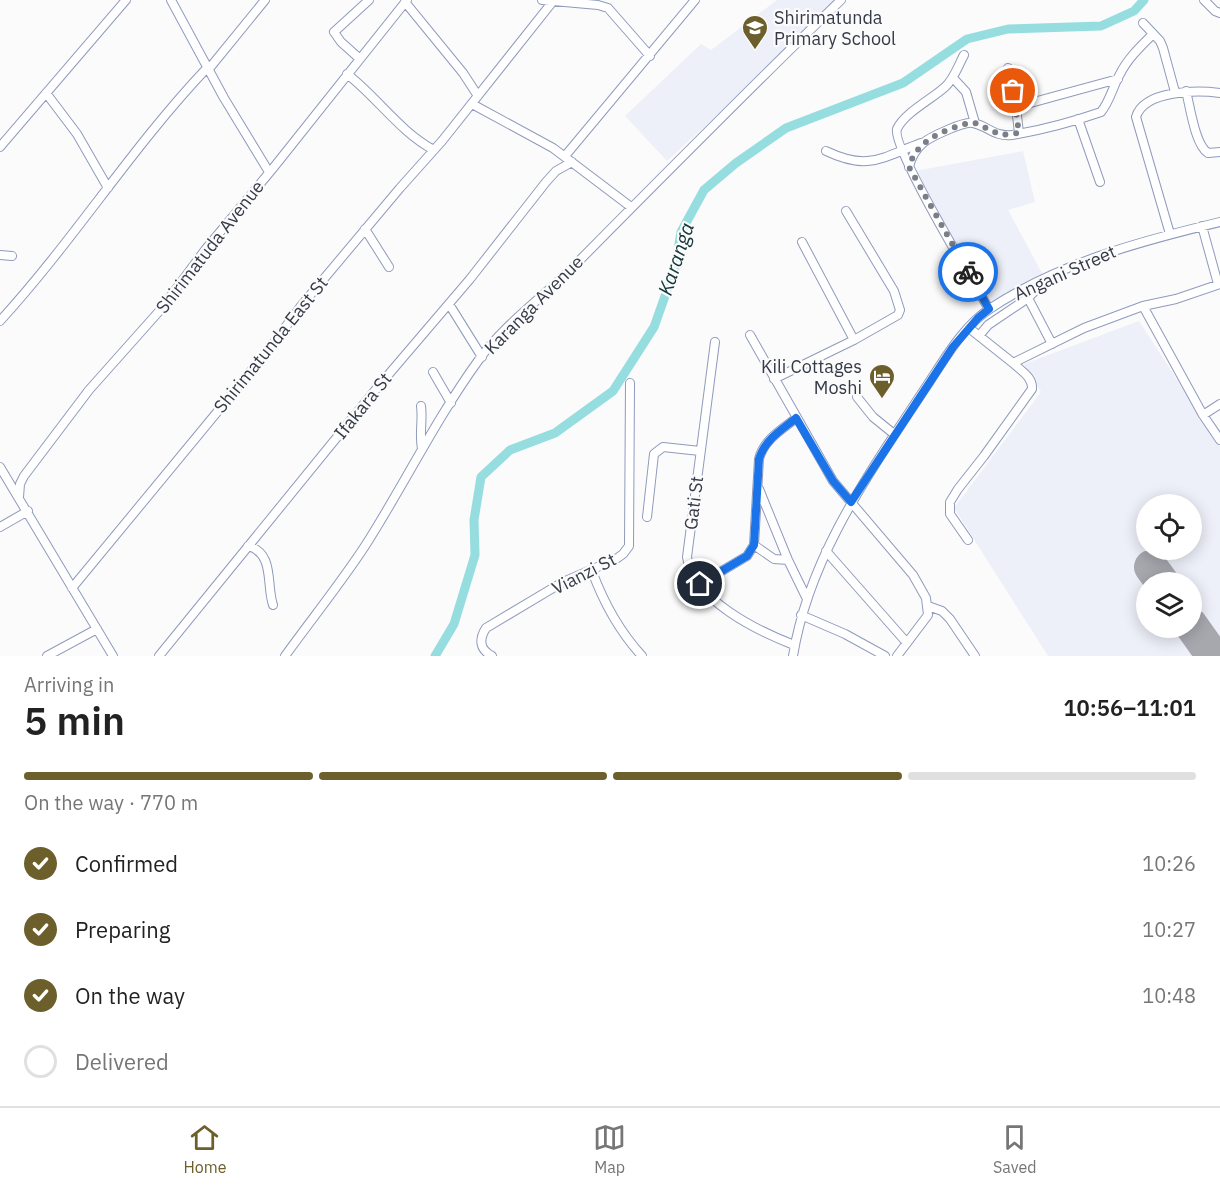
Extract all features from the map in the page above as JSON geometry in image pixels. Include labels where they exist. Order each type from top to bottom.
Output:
[{"type":"street","points":[[0,147],[126,0]]},
{"type":"street","points":[[171,0],[208,69],[269,172]]},
{"type":"street","points":[[0,321],[72,237],[149,133],[208,69],[265,0]]},
{"type":"street","points":[[360,59],[334,32],[369,0]]},
{"type":"street","points":[[542,0],[608,8],[618,16],[650,56]]},
{"type":"street","name":"Shirimatunda East St","points":[[72,588],[270,348],[301,306],[472,104],[554,0]]},
{"type":"street","points":[[565,156],[695,0]]},
{"type":"street","name":"Karanga Avenue","points":[[285,656],[364,547],[422,449],[482,357],[512,322],[573,268],[631,207],[841,0]]},
{"type":"street","points":[[1204,0],[1220,13]]},
{"type":"street","points":[[406,1],[463,73],[478,96]]},
{"type":"street","name":"Shirimatuda Avenue","points":[[19,497],[20,484],[24,476],[89,390],[162,308],[205,250],[406,1]]},
{"type":"street","points":[[1143,23],[1163,48],[1175,92]]},
{"type":"street","points":[[826,151],[846,160],[868,162],[924,142],[959,126],[975,123],[1001,135],[1019,133],[1101,112],[1131,57],[1154,34]]},
{"type":"street","points":[[964,55],[953,78],[907,117],[896,133],[897,142],[909,167],[989,309]]},
{"type":"street","points":[[1008,68],[1019,133]]},
{"type":"street","points":[[347,74],[364,87],[419,141],[434,150]]},
{"type":"street","points":[[953,78],[966,92],[975,123]]},
{"type":"street","points":[[1016,107],[1118,79]]},
{"type":"street","points":[[1186,91],[1203,150],[1212,154],[1220,152]]},
{"type":"street","points":[[1170,234],[1136,117],[1138,110],[1145,104],[1175,92],[1220,93]]},
{"type":"street","points":[[46,93],[77,134],[108,188]]},
{"type":"street","points":[[472,104],[530,134],[565,156],[631,207]]},
{"type":"street","points":[[1078,119],[1100,182]]},
{"type":"street","points":[[909,167],[917,149],[924,142]]},
{"type":"street","name":"Ifakara St","points":[[159,656],[470,279],[546,182],[556,171],[572,162]]},
{"type":"street","points":[[774,379],[854,340],[898,315],[900,310],[894,291],[846,211]]},
{"type":"street","name":"Angani Street","points":[[793,656],[806,597],[851,502],[953,347],[969,328],[989,309],[1050,276],[1109,252],[1220,222]]},
{"type":"street","points":[[1012,363],[1084,328],[1143,306],[1176,299],[1219,284],[1202,226]]},
{"type":"street","points":[[365,229],[388,267]]},
{"type":"street","points":[[802,242],[854,340]]},
{"type":"street","points":[[0,255],[12,256]]},
{"type":"street","points":[[979,336],[987,325],[1028,298],[1050,276]]},
{"type":"street","points":[[1028,298],[1052,344]]},
{"type":"street","points":[[449,304],[482,357]]},
{"type":"street","points":[[1143,306],[1203,415],[1220,439]]},
{"type":"street","points":[[968,540],[948,508],[958,489],[1032,389],[1030,378],[969,328]]},
{"type":"street","points":[[750,335],[833,481],[906,566],[921,589],[928,606],[928,615],[897,656]]},
{"type":"street","name":"Gati St","points":[[715,342],[687,557],[688,566],[700,584],[728,612],[794,645]]},
{"type":"street","points":[[432,372],[451,403]]},
{"type":"street","name":"Vianzi St","points":[[492,656],[480,642],[486,628],[563,582],[616,559],[629,546],[630,383]]},
{"type":"street","points":[[857,397],[873,417],[894,434]]},
{"type":"street","points":[[1203,415],[1220,404]]},
{"type":"street","points":[[421,406],[422,449]]},
{"type":"street","points":[[700,584],[747,556],[754,545],[759,459],[762,449],[769,440],[796,418]]},
{"type":"street","points":[[647,517],[654,454],[663,447],[700,450]]},
{"type":"street","points":[[0,467],[113,656]]},
{"type":"street","points":[[758,488],[806,597]]},
{"type":"street","points":[[0,527],[27,511]]},
{"type":"street","points":[[754,545],[774,560],[788,560]]},
{"type":"street","points":[[248,546],[259,551],[268,568],[273,605]]},
{"type":"street","points":[[826,551],[907,643]]},
{"type":"street","points":[[592,571],[604,600],[642,656]]},
{"type":"street","points":[[928,606],[942,612],[950,619],[975,656]]},
{"type":"street","points":[[801,615],[845,634],[885,656]]},
{"type":"street","points":[[47,656],[97,629]]},
{"type":"shaded area","name":"Shirimatunda Primary School","points":[[777,0],[836,0],[779,58],[667,161],[625,116],[701,44],[711,50]]},
{"type":"shaded area","points":[[1023,151],[1035,202],[1008,210],[1043,275],[989,303],[915,171]]},
{"type":"shaded area","points":[[1139,321],[1220,446],[1220,656],[1048,656],[954,508],[1041,392],[1024,364]]},
{"type":"waterway","name":"Karanga","points":[[435,656],[454,624],[475,555],[474,520],[481,477],[510,450],[555,433],[613,391],[654,327],[675,268],[681,232],[704,190],[736,163],[786,128],[903,83],[967,39],[1008,29],[1101,26],[1134,11],[1144,0]]},
{"type":"runway","points":[[1151,567],[1155,572]]},
{"type":"runway","points":[[1200,638],[1213,656]]},
{"type":"way so far","points":[[968,272],[909,167],[911,158],[924,142],[969,123],[975,123],[989,132],[1001,135],[1019,133],[1013,91]]},
{"type":"place","name":"Shirimatunda Primary School","points":[[755,51]]},
{"type":"place","name":"Kili Cottages Moshi","points":[[882,400]]},
{"type":"route","points":[[700,584],[747,556],[754,545],[759,459],[762,449],[769,440],[796,418],[833,481],[851,502],[953,347],[989,309],[968,272]]}]
